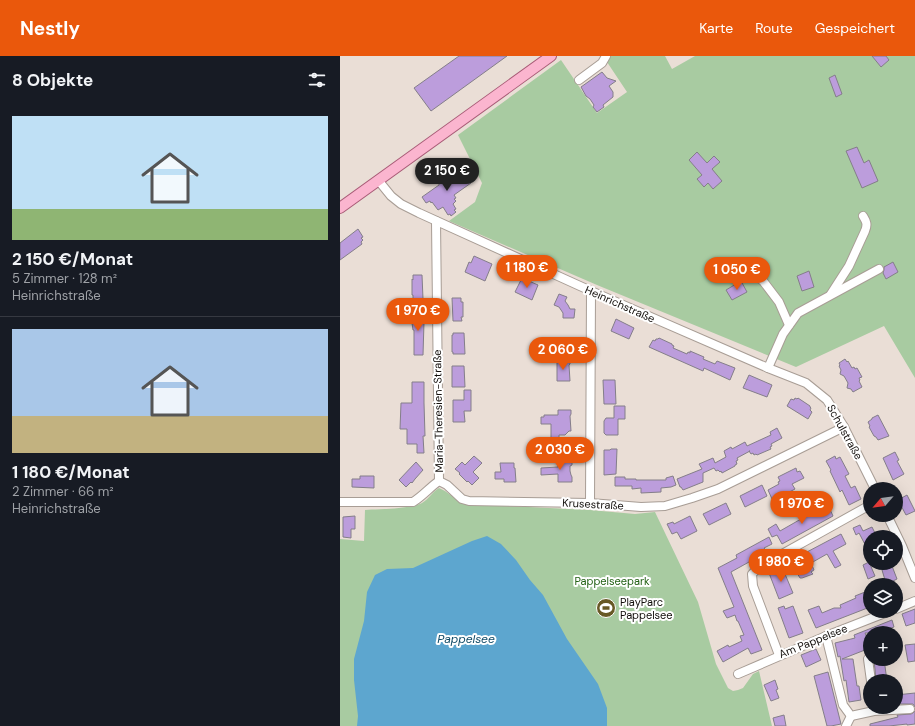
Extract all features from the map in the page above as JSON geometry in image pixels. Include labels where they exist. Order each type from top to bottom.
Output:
[{"type":"main road","points":[[340,208],[551,56]]},
{"type":"street","points":[[579,80],[602,63],[606,56]]},
{"type":"street","name":"Heinrichstraße","points":[[378,180],[391,196],[401,204],[436,221],[591,291],[806,383]]},
{"type":"street","points":[[829,296],[849,266],[866,231],[867,226],[863,216]]},
{"type":"street","name":"Maria-Theresien-Straße","points":[[436,221],[439,481]]},
{"type":"street","points":[[746,268],[764,281],[779,302],[789,325]]},
{"type":"street","points":[[768,368],[783,334],[798,313],[879,268]]},
{"type":"street","points":[[590,503],[591,291]]},
{"type":"street","name":"Schulstraße","points":[[806,383],[827,400],[844,427],[872,482]]},
{"type":"street","name":"Krusestraße","points":[[439,481],[447,485],[462,499],[469,501],[590,503],[641,507],[665,506],[718,489],[844,427]]},
{"type":"street","points":[[340,502],[413,502],[439,481]]},
{"type":"street","points":[[779,655],[753,586],[752,574],[759,567],[863,509]]},
{"type":"street","points":[[891,522],[915,578]]},
{"type":"street","points":[[903,606],[915,602]]},
{"type":"street","name":"Am Pappelsee","points":[[738,674],[779,655],[872,618]]},
{"type":"street","points":[[826,636],[843,705],[851,716]]},
{"type":"street","points":[[903,709],[910,709]]},
{"type":"street","points":[[846,726],[851,716],[863,712]]},
{"type":"green space","points":[[603,56],[665,56],[672,69],[695,56],[915,56],[915,378],[884,326],[796,367],[597,285],[449,221],[475,202],[482,183],[458,135],[561,60],[597,113],[627,92]]},
{"type":"green space","name":"Pappelseepark","points":[[439,488],[460,502],[468,504],[590,510],[635,514],[655,512],[698,602],[716,664],[728,688],[733,691],[743,688],[753,674],[759,671],[772,726],[340,726],[340,539],[364,541],[365,510],[403,508],[417,505],[422,503]]},
{"type":"water","name":"Pappelsee","points":[[487,536],[501,544],[516,560],[543,595],[567,639],[598,684],[607,708],[607,726],[357,726],[358,716],[354,680],[354,659],[364,621],[367,592],[375,575],[387,569],[413,568],[472,541]]},
{"type":"building","points":[[459,56],[507,56],[431,111],[414,88]]},
{"type":"building","points":[[872,56],[886,56],[889,60],[881,67]]},
{"type":"building","points":[[602,72],[607,78],[616,81],[609,86],[613,92],[613,97],[597,112],[593,107],[594,105],[586,96],[581,87]]},
{"type":"building","points":[[835,75],[842,94],[836,97],[829,78]]},
{"type":"building","points":[[857,147],[864,163],[869,160],[878,181],[862,188],[846,151]]},
{"type":"building","points":[[697,152],[707,163],[714,156],[720,162],[712,169],[722,181],[713,189],[708,183],[704,187],[697,179],[702,175],[689,160]]},
{"type":"building","points":[[459,170],[463,176],[466,174],[471,183],[454,195],[456,198],[454,199],[456,201],[453,204],[456,212],[451,216],[450,214],[448,215],[443,207],[438,210],[432,202],[431,203],[430,201],[426,203],[422,197],[439,185],[439,179],[441,176],[451,176]]},
{"type":"building","points":[[358,229],[363,237],[361,238],[363,240],[361,242],[362,244],[340,260],[340,243]]},
{"type":"building","points":[[474,256],[492,264],[485,281],[465,272],[469,262],[471,263]]},
{"type":"building","points":[[893,262],[898,272],[886,279],[883,273],[884,267]]},
{"type":"building","points":[[809,271],[814,287],[802,291],[797,276]]},
{"type":"building","points":[[413,275],[422,275],[423,299],[413,299]]},
{"type":"building","points":[[522,278],[538,285],[532,300],[515,292]]},
{"type":"building","points":[[741,281],[747,292],[732,300],[726,290]]},
{"type":"building","points":[[559,294],[567,297],[565,301],[570,309],[575,309],[574,318],[563,318],[563,313],[559,307],[554,305]]},
{"type":"building","points":[[452,298],[461,298],[461,302],[463,302],[463,317],[461,317],[462,321],[453,321]]},
{"type":"building","points":[[414,311],[423,311],[423,355],[414,355],[414,330],[412,315],[414,315]]},
{"type":"building","points":[[616,319],[634,328],[629,339],[611,331]]},
{"type":"building","points":[[453,333],[464,333],[465,354],[453,354]]},
{"type":"building","points":[[659,338],[672,344],[674,346],[673,348],[687,354],[688,352],[690,353],[690,351],[715,364],[717,361],[735,368],[730,380],[704,368],[703,371],[649,347],[653,340],[655,341]]},
{"type":"building","points":[[845,359],[852,368],[857,368],[862,377],[859,378],[859,381],[862,387],[853,392],[851,389],[847,388],[848,383],[844,376],[840,374],[841,370],[839,363]]},
{"type":"building","points":[[557,360],[570,360],[570,381],[557,381]]},
{"type":"building","points":[[452,366],[464,366],[465,387],[452,387]]},
{"type":"building","points":[[749,375],[772,385],[767,397],[743,388]]},
{"type":"building","points":[[603,380],[615,380],[616,404],[604,404]]},
{"type":"building","points":[[412,382],[424,382],[424,453],[417,453],[417,444],[407,444],[407,429],[400,429],[401,403],[412,403]]},
{"type":"building","points":[[464,390],[471,390],[471,411],[464,411],[465,422],[453,422],[453,400],[464,400]]},
{"type":"building","points":[[795,398],[798,398],[810,406],[810,410],[812,412],[808,419],[787,406],[791,399],[794,400]]},
{"type":"building","points":[[614,406],[625,406],[625,419],[618,419],[618,435],[606,435],[604,433],[604,421],[606,418],[614,418]]},
{"type":"building","points":[[558,410],[571,410],[571,431],[565,435],[559,435],[559,451],[551,451],[551,424],[541,424],[541,417],[544,417],[544,415],[558,415]]},
{"type":"building","points":[[878,415],[889,436],[878,440],[869,427],[868,422]]},
{"type":"building","points":[[777,428],[782,438],[771,444],[771,449],[757,455],[754,455],[753,453],[751,454],[749,451],[737,458],[737,464],[735,466],[722,473],[718,470],[716,471],[714,468],[703,473],[703,482],[683,490],[680,487],[677,479],[702,469],[699,464],[713,458],[715,463],[726,457],[724,451],[731,447],[732,449],[745,442],[747,446],[771,435],[770,432]]},
{"type":"building","points":[[617,449],[616,474],[604,475],[604,450]]},
{"type":"building","points":[[895,452],[899,460],[897,461],[904,474],[893,480],[883,458]]},
{"type":"building","points":[[474,456],[482,463],[473,472],[479,478],[472,485],[468,481],[467,482],[455,469],[462,462],[465,465]]},
{"type":"building","points":[[835,456],[836,459],[840,457],[849,474],[845,476],[851,488],[855,486],[861,499],[849,505],[842,490],[840,492],[826,461]]},
{"type":"building","points":[[558,460],[572,460],[570,471],[572,482],[558,482],[558,474],[541,475],[541,468],[558,467]]},
{"type":"building","points":[[416,462],[423,470],[412,483],[411,482],[406,487],[399,480]]},
{"type":"building","points":[[500,463],[514,463],[516,482],[504,482],[504,479],[495,479],[495,472],[501,472]]},
{"type":"building","points":[[796,468],[797,472],[800,471],[804,478],[792,484],[795,489],[780,497],[779,496],[772,499],[768,490],[779,484],[778,482],[780,481],[778,477]]},
{"type":"building","points":[[360,476],[374,476],[374,488],[352,487],[352,479],[360,479]]},
{"type":"building","points":[[673,476],[676,485],[661,488],[661,492],[641,493],[641,488],[632,489],[632,486],[615,486],[615,477],[625,477],[625,479],[636,480],[666,480],[666,478]]},
{"type":"building","points":[[762,485],[767,496],[745,507],[740,496]]},
{"type":"building","points":[[907,495],[915,511],[906,515],[903,509],[903,497]]},
{"type":"building","points":[[726,503],[731,514],[709,525],[703,514]]},
{"type":"building","points":[[828,505],[833,516],[782,544],[777,535],[772,537],[768,529],[776,524],[780,531],[801,519],[799,516],[807,511],[809,515]]},
{"type":"building","points":[[355,516],[355,529],[351,529],[351,538],[343,537],[343,517]]},
{"type":"building","points":[[690,516],[697,531],[681,539],[677,532],[672,534],[667,524],[673,522],[674,524]]},
{"type":"building","points":[[860,525],[863,531],[863,541],[859,533],[856,535],[853,528]]},
{"type":"building","points":[[872,527],[874,530],[865,530]]},
{"type":"building","points":[[841,534],[846,544],[833,551],[841,565],[835,568],[827,554],[811,563],[805,553]]},
{"type":"building","points":[[769,537],[772,544],[764,548],[767,552],[731,572],[762,650],[751,654],[748,648],[723,662],[717,651],[728,645],[729,647],[742,641],[740,636],[744,635],[735,615],[727,618],[723,611],[734,607],[718,568],[737,558],[736,555]]},
{"type":"building","points":[[811,563],[814,570],[811,572],[813,574],[800,578],[797,573]]},
{"type":"building","points":[[782,567],[793,593],[779,599],[769,573]]},
{"type":"building","points":[[865,570],[872,570],[875,576],[868,578]]},
{"type":"building","points":[[882,570],[894,570],[897,578],[884,578]]},
{"type":"building","points":[[863,593],[863,610],[816,628],[808,610],[819,606],[822,613],[834,608],[841,608],[840,605],[856,598],[855,596]]},
{"type":"building","points":[[784,606],[785,609],[793,606],[803,633],[789,638],[778,608]]},
{"type":"building","points":[[915,609],[915,623],[906,626],[903,614]]},
{"type":"building","points":[[892,620],[894,626],[877,626]]},
{"type":"building","points":[[863,631],[863,651],[842,659],[853,659],[857,686],[859,686],[861,700],[849,702],[846,680],[844,681],[840,656],[838,657],[835,643],[855,638],[854,635]]},
{"type":"building","points":[[915,644],[915,661],[908,662],[905,645]]},
{"type":"building","points":[[816,649],[821,660],[806,667],[801,655]]},
{"type":"building","points":[[875,666],[885,666],[886,674],[875,674]]},
{"type":"building","points":[[828,672],[841,724],[831,726],[827,726],[814,676]]},
{"type":"building","points":[[775,680],[779,698],[771,701],[764,685]]},
{"type":"building","points":[[915,693],[915,707],[913,704],[903,704],[903,694]]},
{"type":"building","points":[[915,711],[915,724],[870,726],[870,724],[898,717],[897,715],[911,714]]},
{"type":"building","points":[[784,715],[786,726],[775,726],[773,718]]},
{"type":"place","name":"PlayParc Pappelsee","points":[[606,608]]}]
